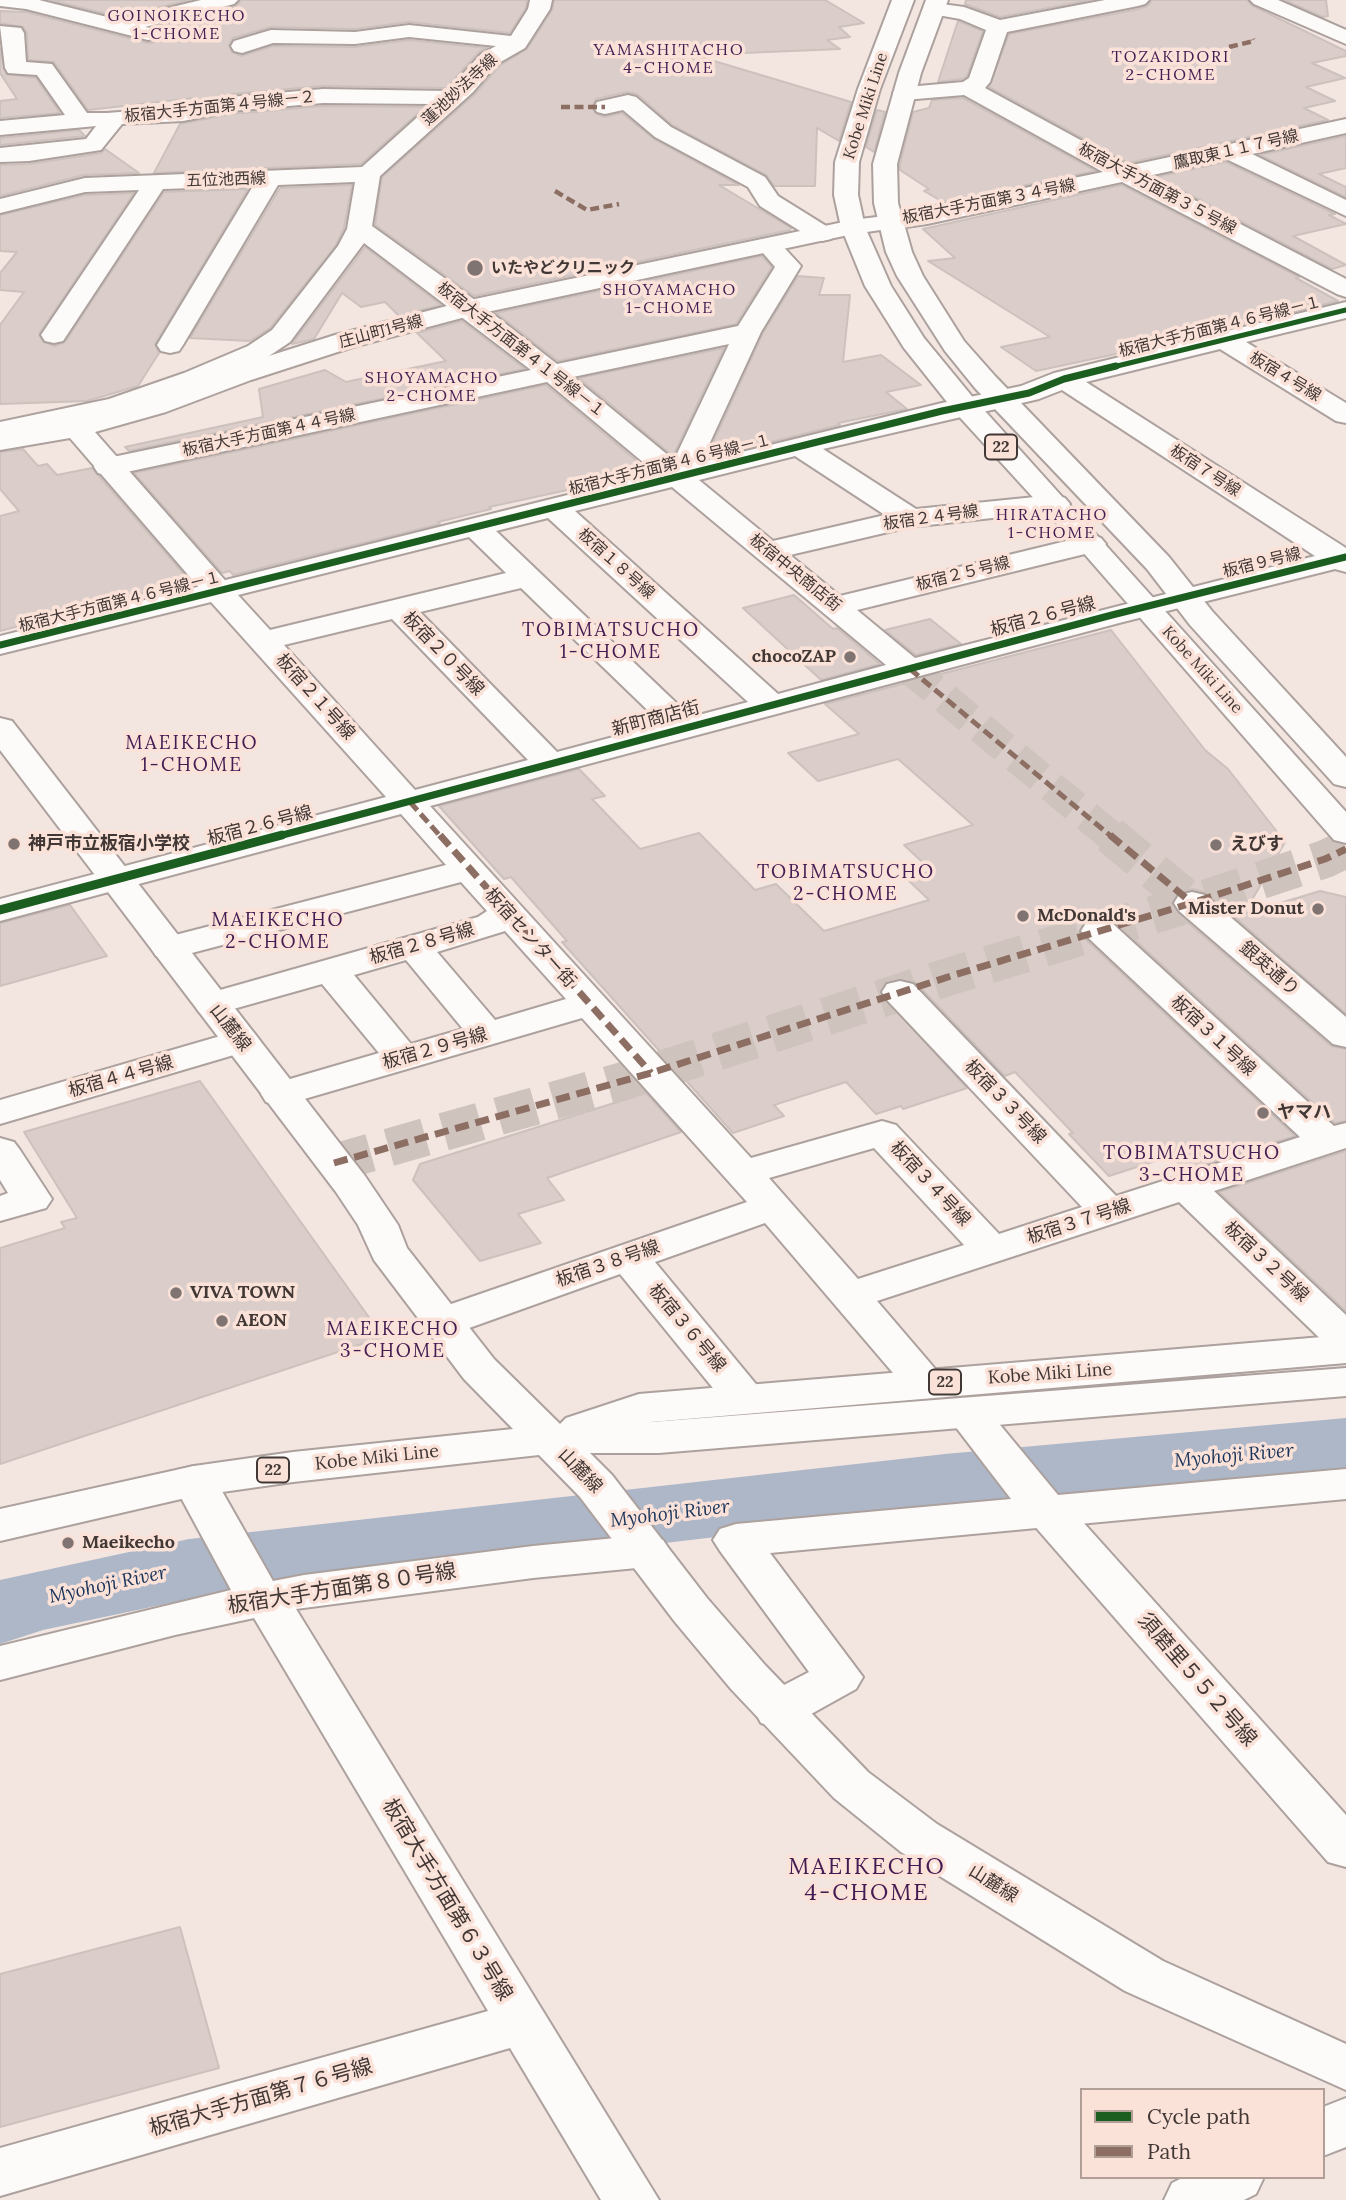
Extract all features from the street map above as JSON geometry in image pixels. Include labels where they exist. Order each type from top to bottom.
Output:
[{"type":"street","points":[[0,0],[148,34]]},
{"type":"street","points":[[118,27],[227,0]]},
{"type":"street","name":"蓮池妙法寺線","points":[[368,174],[453,98],[489,59],[517,43],[539,9],[541,0]]},
{"type":"street","name":"Kobe Miki Line","points":[[903,0],[869,89],[847,162],[846,195],[853,227],[867,265],[892,311],[913,342],[965,406],[1343,825]]},
{"type":"street","points":[[935,4],[998,27],[1138,0]]},
{"type":"street","points":[[1261,0],[1346,38]]},
{"type":"street","points":[[63,14],[107,3]]},
{"type":"street","name":"Kobe Miki Line","points":[[935,4],[891,132],[884,171],[886,203],[899,252],[923,297],[954,345],[1073,477],[1158,563],[1184,597]]},
{"type":"street","points":[[904,93],[968,88],[979,82],[998,27]]},
{"type":"street","points":[[254,50],[271,36],[355,38],[409,32],[479,37],[517,43]]},
{"type":"street","points":[[322,52],[347,44],[355,38]]},
{"type":"street","points":[[7,42],[16,68],[44,69],[80,120]]},
{"type":"street","points":[[295,53],[322,52],[345,60]]},
{"type":"street","name":"板宿大手方面第３５号線","points":[[968,88],[1346,289]]},
{"type":"street","name":"板宿大手方面第４号線－２","points":[[0,155],[29,155],[93,145],[115,118],[183,114],[242,103],[323,96],[359,94],[453,98]]},
{"type":"street","points":[[605,107],[628,102],[663,132],[757,181],[769,201],[822,234]]},
{"type":"street","points":[[0,128],[115,118]]},
{"type":"street","name":"鷹取東１１７号線","points":[[1127,174],[1346,126]]},
{"type":"street","points":[[1230,152],[1344,207]]},
{"type":"street","points":[[29,155],[85,186]]},
{"type":"street","points":[[0,430],[116,406],[194,379],[257,352],[281,336],[349,248],[359,229],[368,174]]},
{"type":"street","name":"五位池西線","points":[[0,206],[85,186],[368,174]]},
{"type":"street","name":"板宿大手方面第３４号線","points":[[822,234],[927,217],[1127,174]]},
{"type":"street","points":[[170,345],[270,178]]},
{"type":"street","points":[[54,335],[156,182]]},
{"type":"street","name":"板宿大手方面第４１号線－１","points":[[359,229],[381,242],[470,308],[680,477]]},
{"type":"street","name":"庄山町1号線","points":[[0,442],[77,429],[156,406],[241,374],[344,341],[470,308],[822,234]]},
{"type":"street","points":[[680,477],[748,332],[788,266],[769,246]]},
{"type":"street","name":"板宿大手方面第４６号線－１","points":[[0,645],[965,406],[1029,393],[1064,379],[1346,310]]},
{"type":"street","name":"板宿大手方面第４４号線","points":[[108,467],[748,332]]},
{"type":"street","name":"板宿４号線","points":[[1224,340],[1346,415]]},
{"type":"street","name":"板宿７号線","points":[[1064,379],[1344,559]]},
{"type":"street","name":"板宿２１号線","points":[[77,429],[219,592],[410,803]]},
{"type":"street","points":[[800,447],[910,518]]},
{"type":"street","name":"板宿中央商店街","points":[[680,477],[910,669]]},
{"type":"street","name":"板宿２４号線","points":[[768,551],[910,518],[1055,504]]},
{"type":"street","name":"板宿１８号線","points":[[555,508],[771,705]]},
{"type":"street","points":[[476,528],[684,728]]},
{"type":"street","name":"板宿２５号線","points":[[835,606],[1091,544]]},
{"type":"street","name":"板宿９号線","points":[[1184,597],[1344,559]]},
{"type":"street","name":"板宿２０号線","points":[[399,608],[527,577]]},
{"type":"street","name":"板宿２６号線","points":[[910,669],[1184,597]]},
{"type":"street","name":"22","points":[[1184,597],[1346,778]]},
{"type":"street","points":[[263,641],[399,608]]},
{"type":"street","name":"板宿２０号線","points":[[399,608],[550,764]]},
{"type":"street","name":"新町商店街","points":[[410,803],[910,669]]},
{"type":"street","name":"山麓線","points":[[0,728],[366,1206],[388,1251],[479,1369],[584,1474],[644,1547],[691,1611],[778,1710],[851,1785],[919,1838],[1144,1976],[1346,2068]]},
{"type":"street","name":"板宿２６号線","points":[[0,910],[410,803]]},
{"type":"street","name":"板宿センター街","points":[[410,803],[852,1295],[926,1384]]},
{"type":"street","points":[[169,948],[469,869]]},
{"type":"street","name":"銀英通り","points":[[1192,903],[1346,1036]]},
{"type":"street","name":"板宿２８号線","points":[[212,1004],[491,925],[507,912]]},
{"type":"street","name":"板宿３１号線","points":[[1099,931],[1337,1138]]},
{"type":"street","points":[[414,947],[487,1034]]},
{"type":"street","points":[[330,970],[402,1058]]},
{"type":"street","name":"板宿３３号線","points":[[900,992],[1110,1212]]},
{"type":"street","name":"板宿２９号線","points":[[279,1094],[590,1004]]},
{"type":"street","name":"板宿４４号線","points":[[0,1112],[241,1041]]},
{"type":"street","name":"板宿３４号線","points":[[742,1173],[882,1133],[992,1250]]},
{"type":"street","name":"板宿３７号線","points":[[852,1295],[1337,1138]]},
{"type":"street","points":[[0,1150],[32,1199],[0,1209]]},
{"type":"street","name":"板宿３２号線","points":[[1185,1186],[1346,1339]]},
{"type":"street","name":"板宿３８号線","points":[[443,1322],[773,1207]]},
{"type":"street","name":"板宿３６号線","points":[[628,1258],[745,1399]]},
{"type":"street","name":"Kobe Miki Line","points":[[549,1439],[639,1408],[1346,1349]]},
{"type":"street","name":"Kobe Miki Line","points":[[0,1525],[194,1481],[293,1467],[413,1456],[549,1439],[980,1429],[1346,1382]]},
{"type":"street","name":"須磨里５５２号線","points":[[980,1429],[1040,1503],[1346,1848]]},
{"type":"street","name":"板宿大手方面第６３号線","points":[[194,1481],[260,1595],[631,2200]]},
{"type":"street","points":[[778,1710],[839,1677],[736,1540],[1040,1503],[1346,1484]]},
{"type":"street","name":"板宿大手方面第８０号線","points":[[0,1663],[260,1595],[644,1547]]},
{"type":"street","name":"板宿大手方面第７６号線","points":[[0,2172],[521,2023]]},
{"type":"street","points":[[1325,2132],[1346,2121]]},
{"type":"street","points":[[1192,2200],[1232,2179]]},
{"type":"building","points":[[50,0],[190,0],[119,17]]},
{"type":"building","points":[[241,0],[527,0],[526,8],[510,33],[409,22],[355,29],[271,27],[233,38],[229,45],[232,52],[241,56],[273,46],[355,47],[409,40],[487,48],[479,52],[446,88],[323,86],[231,94],[191,103],[194,98],[88,110],[54,62],[28,60],[27,33],[23,27],[0,23],[0,11],[26,12],[148,43],[156,42],[161,35],[157,27],[235,7]]},
{"type":"building","points":[[554,0],[825,0],[864,23],[839,27],[850,37],[827,40],[840,49],[694,55],[851,102],[839,141],[817,128],[815,186],[774,186],[766,175],[672,125],[637,94],[627,92],[596,99],[592,106],[595,113],[604,117],[622,113],[654,139],[739,185],[719,185],[791,228],[790,230],[474,296],[375,225],[382,177],[475,94],[499,66],[527,49],[552,10]]},
{"type":"building","points":[[966,0],[1091,0],[1000,17],[965,4]]},
{"type":"building","points":[[1152,0],[1247,0],[1253,6],[1346,51],[1346,56],[1312,63],[1345,78],[1306,87],[1335,101],[1304,108],[1328,120],[1128,163],[989,87],[1009,34],[1139,9]]},
{"type":"building","points":[[1284,0],[1326,0],[1328,16],[1323,17]]},
{"type":"building","points":[[958,21],[983,31],[967,76],[938,82]]},
{"type":"building","points":[[0,48],[6,74],[36,78],[60,113],[0,118],[0,101],[17,99],[0,73]]},
{"type":"building","points":[[963,98],[1096,171],[943,202],[924,191],[929,189],[900,170],[900,164],[913,112],[929,108],[932,100]]},
{"type":"building","points":[[323,106],[425,107],[361,164],[154,173],[180,124],[231,114]]},
{"type":"building","points":[[877,110],[885,112],[874,152],[866,147]]},
{"type":"building","points":[[79,130],[85,136],[0,145],[0,138]]},
{"type":"building","points":[[1346,136],[1346,168],[1319,174],[1346,187],[1346,197],[1260,155]]},
{"type":"building","points":[[105,149],[139,173],[84,175],[0,196],[0,165],[29,164],[101,153]]},
{"type":"building","points":[[1226,162],[1335,214],[1329,215],[1346,224],[1293,236],[1346,265],[1332,269],[1156,177]]},
{"type":"building","points":[[352,185],[344,228],[336,245],[270,328],[250,341],[190,338],[280,188]]},
{"type":"building","points":[[1122,185],[1299,277],[1296,278],[1338,301],[1149,347],[1036,371],[1001,347],[1050,337],[928,261],[955,258],[923,229]]},
{"type":"building","points":[[248,189],[155,344],[159,353],[138,386],[87,401],[0,404],[0,325],[24,292],[0,290],[0,273],[17,252],[0,251],[0,215],[85,195],[134,193],[39,334],[43,342],[55,346],[65,342],[164,192]]},
{"type":"building","points":[[365,247],[441,305],[399,316],[385,302],[361,307],[342,293],[314,339],[292,344]]},
{"type":"building","points":[[762,256],[772,267],[736,324],[558,361],[496,313]]},
{"type":"building","points":[[798,276],[824,278],[819,295],[850,295],[843,362],[881,355],[921,385],[886,392],[907,409],[838,423],[840,425],[706,458],[763,333]]},
{"type":"building","points":[[462,321],[525,369],[129,451],[125,447],[263,417],[259,389],[325,370],[346,382],[446,361],[417,333]]},
{"type":"building","points":[[724,348],[673,456],[579,378]]},
{"type":"building","points":[[546,385],[650,472],[489,507],[491,509],[438,522],[440,524],[233,575],[230,571],[222,573],[134,473]]},
{"type":"building","points":[[23,449],[38,466],[47,464],[57,475],[92,468],[190,581],[0,631],[0,516],[19,511],[0,489],[0,452]]},
{"type":"building","points":[[794,595],[833,629],[837,628],[880,664],[821,680],[743,608]]},
{"type":"building","points":[[930,619],[961,644],[916,655],[885,630]]},
{"type":"building","points":[[1111,630],[1205,750],[1228,769],[1285,842],[1244,914],[1320,891],[1346,897],[1346,1014],[1207,893],[1193,889],[1178,892],[1172,902],[1177,913],[1331,1046],[1346,1049],[1346,1121],[1335,1123],[1114,921],[1098,917],[1084,922],[1079,933],[1295,1136],[1187,1171],[1171,1156],[1109,1176],[1069,1134],[1073,1133],[1015,1072],[1005,1076],[915,982],[901,978],[886,981],[880,993],[967,1088],[903,1109],[901,1106],[876,1114],[846,1082],[774,1105],[784,1116],[733,1133],[562,942],[567,941],[511,877],[504,879],[439,806],[579,769],[605,796],[592,799],[640,849],[699,833],[755,890],[776,884],[824,931],[929,900],[906,878],[932,871],[904,845],[973,825],[898,759],[818,781],[788,753],[859,734],[825,704]]},
{"type":"building","points":[[70,905],[107,956],[0,986],[0,923]]},
{"type":"building","name":"VIVA TOWN","points":[[200,1081],[383,1337],[0,1464],[0,1248],[65,1228],[61,1222],[77,1218],[24,1132]]},
{"type":"building","points":[[646,1093],[681,1132],[547,1178],[564,1200],[518,1214],[541,1243],[480,1261],[413,1180],[420,1164]]},
{"type":"building","points":[[1346,1151],[1346,1311],[1219,1192]]},
{"type":"building","points":[[180,1927],[219,2068],[0,2127],[0,1974]]},
{"type":"waterway","name":"Myohoji River","points":[[0,1613],[25,1603],[189,1569],[945,1482],[1346,1446]]},
{"type":"tunnel","points":[[910,669],[1112,837]]},
{"type":"tunnel","points":[[1110,835],[1192,903]]},
{"type":"tunnel","points":[[1192,903],[1325,859],[1346,849]]},
{"type":"tunnel","points":[[334,1163],[651,1073],[951,976],[1192,903]]},
{"type":"marked path","points":[[1229,47],[1254,41],[1253,39]]},
{"type":"marked path","points":[[561,107],[605,107]]},
{"type":"marked path","points":[[555,191],[587,210],[619,204]]},
{"type":"marked path","points":[[910,669],[1192,903]]},
{"type":"marked path","points":[[410,802],[651,1073]]},
{"type":"marked path","points":[[334,1163],[651,1073],[951,976],[1192,903],[1325,859],[1346,849]]},
{"type":"cycle path","points":[[0,645],[942,411],[1029,393],[1064,379],[1346,310]]},
{"type":"cycle path","points":[[0,910],[1112,615],[1346,557]]},
{"type":"place","name":"いたやどクリニック","points":[[475,268]]},
{"type":"place","name":"chocoZAP","points":[[850,657]]},
{"type":"place","name":"神戸市立板宿小学校","points":[[14,844]]},
{"type":"place","name":"えびす","points":[[1216,845]]},
{"type":"place","name":"Mister Donut","points":[[1318,909]]},
{"type":"place","name":"McDonald's","points":[[1023,916]]},
{"type":"place","name":"ヤマハ","points":[[1263,1113]]},
{"type":"place","name":"VIVA TOWN","points":[[176,1293]]},
{"type":"place","name":"AEON","points":[[222,1321]]},
{"type":"place","name":"Maeikecho","points":[[68,1543]]},
{"type":"district","name":"GOINOIKECHO 1-CHOME","points":[[177,25]]},
{"type":"district","name":"YAMASHITACHO 4-CHOME","points":[[669,59]]},
{"type":"district","name":"TOZAKIDORI 2-CHOME","points":[[1171,66]]},
{"type":"district","name":"SHOYAMACHO 1-CHOME","points":[[670,299]]},
{"type":"district","name":"SHOYAMACHO 2-CHOME","points":[[432,387]]},
{"type":"district","name":"HIRATACHO 1-CHOME","points":[[1052,524]]},
{"type":"district","name":"TOBIMATSUCHO 1-CHOME","points":[[611,642]]},
{"type":"district","name":"MAEIKECHO 1-CHOME","points":[[192,755]]},
{"type":"district","name":"TOBIMATSUCHO 2-CHOME","points":[[846,884]]},
{"type":"district","name":"MAEIKECHO 2-CHOME","points":[[278,932]]},
{"type":"district","name":"TOBIMATSUCHO 3-CHOME","points":[[1192,1165]]},
{"type":"district","name":"MAEIKECHO 3-CHOME","points":[[393,1341]]},
{"type":"district","name":"MAEIKECHO 4-CHOME","points":[[867,1880]]}]
